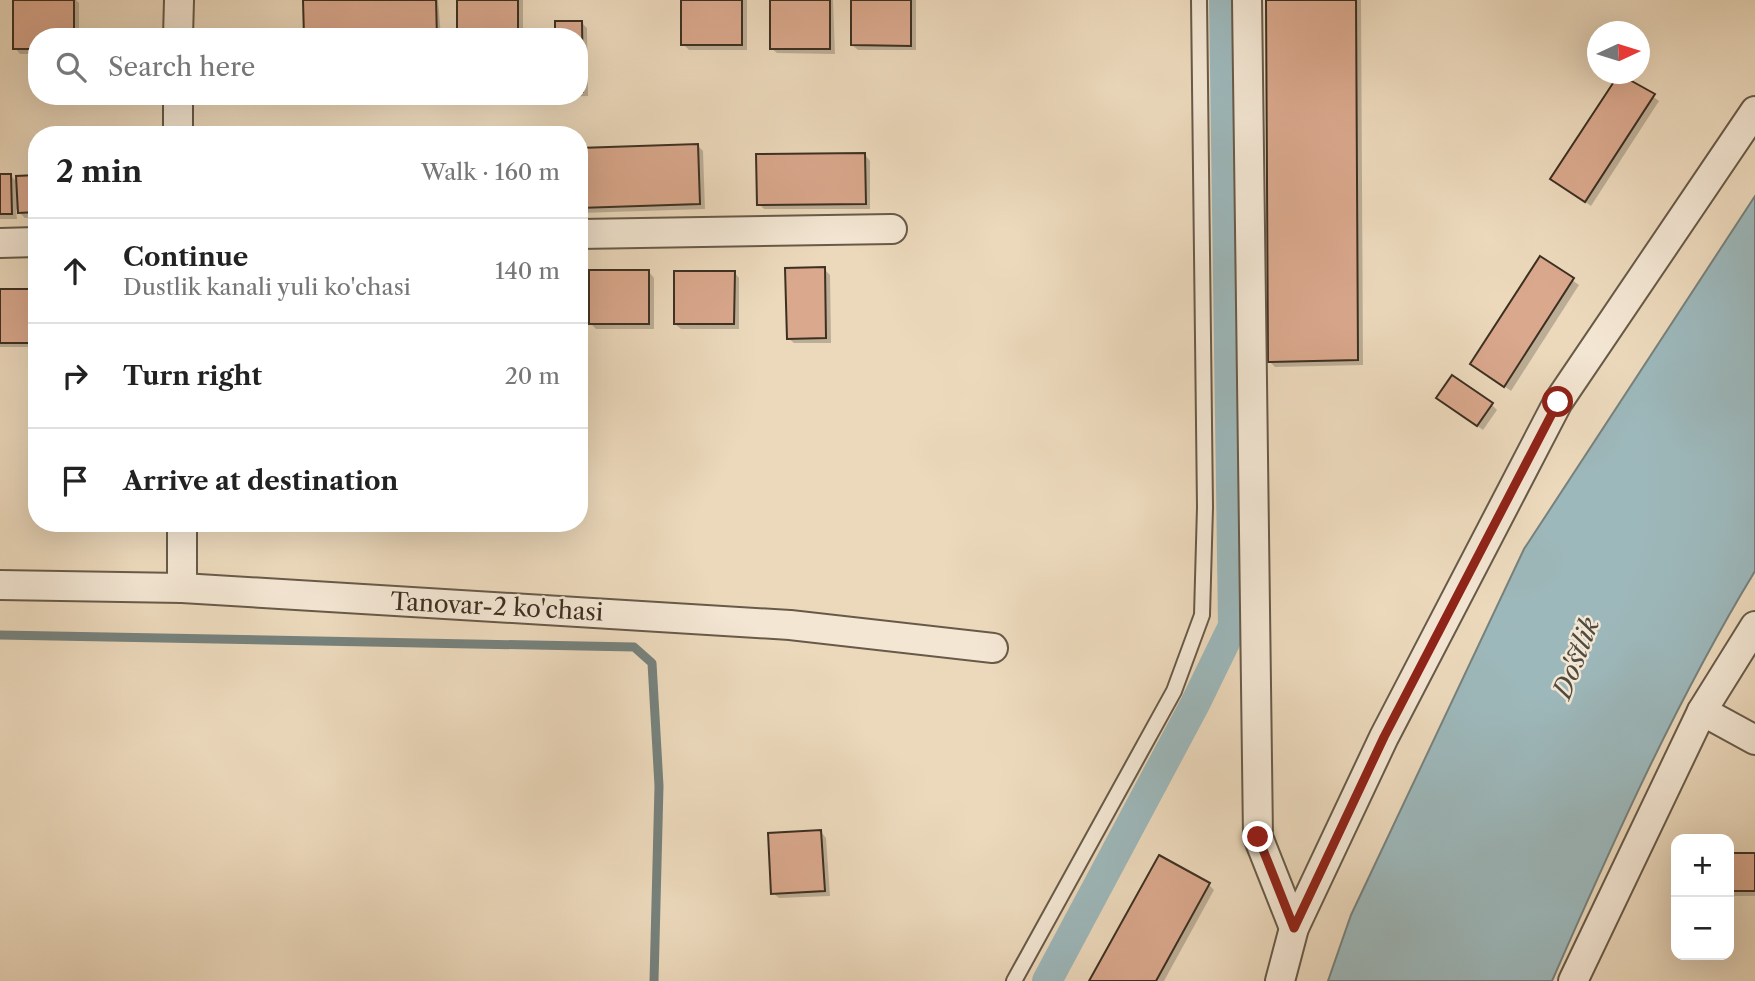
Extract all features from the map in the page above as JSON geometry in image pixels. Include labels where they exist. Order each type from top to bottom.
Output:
[{"type":"street","points":[[178,28],[179,0]]},
{"type":"street","points":[[1247,0],[1258,837],[1294,928]]},
{"type":"street","points":[[178,105],[178,126]]},
{"type":"street","points":[[1280,981],[1294,928],[1384,737],[1558,402],[1755,111]]},
{"type":"street","points":[[588,234],[892,229]]},
{"type":"street","points":[[0,243],[28,243]]},
{"type":"street","points":[[182,532],[182,588]]},
{"type":"street","name":"Tanovar-2 ko'chasi","points":[[0,585],[182,588],[790,625],[993,648]]},
{"type":"street","points":[[1573,981],[1702,711],[1755,625]]},
{"type":"street","points":[[1702,711],[1755,740]]},
{"type":"lane","points":[[1014,981],[1174,691],[1202,615],[1205,493],[1199,0]]},
{"type":"water","name":"Do'stlik","points":[[1755,196],[1755,571],[1672,721],[1622,824],[1552,981],[1328,981],[1351,915],[1524,549]]},
{"type":"building","points":[[13,0],[74,0],[74,28],[28,28],[28,49],[13,49]]},
{"type":"building","points":[[303,0],[436,0],[437,28],[304,28]]},
{"type":"building","points":[[457,0],[518,0],[518,28],[457,28]]},
{"type":"building","points":[[681,0],[742,0],[742,45],[681,45]]},
{"type":"building","points":[[770,0],[830,0],[830,49],[770,49]]},
{"type":"building","points":[[851,0],[911,0],[911,46],[851,45]]},
{"type":"building","points":[[1266,0],[1356,0],[1358,360],[1268,362]]},
{"type":"building","points":[[555,21],[582,21],[582,28],[555,28]]},
{"type":"building","points":[[1612,84],[1637,84],[1655,94],[1585,202],[1550,179]]},
{"type":"building","points":[[698,144],[700,204],[588,208],[588,148]]},
{"type":"building","points":[[865,153],[866,204],[757,205],[756,154]]},
{"type":"building","points":[[0,174],[11,174],[12,214],[0,214]]},
{"type":"building","points":[[28,175],[28,212],[18,213],[16,176]]},
{"type":"building","points":[[1540,256],[1574,278],[1504,387],[1470,364]]},
{"type":"building","points":[[825,267],[826,338],[787,339],[785,268]]},
{"type":"building","points":[[589,270],[649,270],[649,324],[589,324]]},
{"type":"building","points":[[674,271],[735,271],[734,324],[674,324]]},
{"type":"building","points":[[0,289],[28,289],[28,343],[0,343]]},
{"type":"building","points":[[1452,375],[1493,403],[1477,426],[1436,398]]},
{"type":"building","points":[[821,830],[825,891],[771,894],[768,833]]},
{"type":"building","points":[[1734,853],[1755,853],[1755,891],[1734,891]]},
{"type":"building","points":[[1159,855],[1210,883],[1156,981],[1089,981]]},
{"type":"waterway","points":[[1047,981],[1195,704],[1233,626],[1224,0]]},
{"type":"waterway","points":[[0,635],[634,647],[652,663],[659,786],[654,981]]},
{"type":"route","points":[[1258,837],[1294,928],[1384,737],[1558,402]]}]
